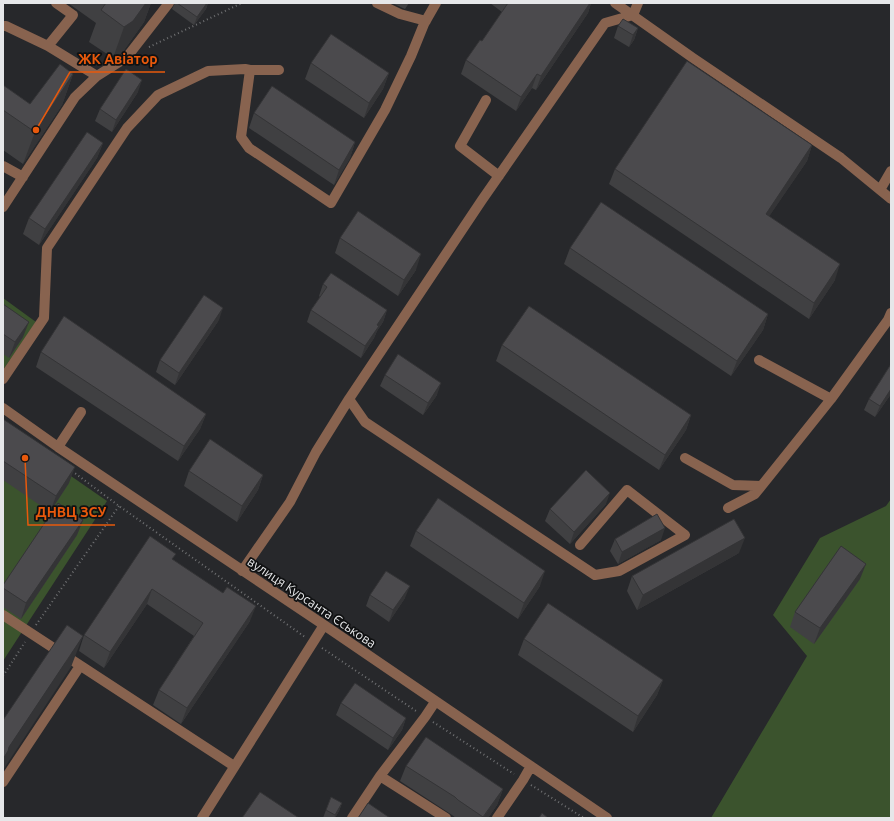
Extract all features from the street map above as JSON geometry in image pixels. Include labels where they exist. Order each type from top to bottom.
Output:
[{"type":"street","points":[[48,46],[73,15],[56,3]]},
{"type":"street","points":[[377,3],[400,14],[426,21]]},
{"type":"street","points":[[250,70],[240,136],[248,148],[331,203],[385,110],[411,56],[417,38],[436,3]]},
{"type":"street","points":[[616,3],[693,58],[841,158],[891,199]]},
{"type":"street","points":[[633,15],[638,3]]},
{"type":"street","points":[[3,207],[75,97],[97,76],[127,57],[166,4]]},
{"type":"street","points":[[242,571],[290,502],[316,452],[349,399],[499,176],[605,23],[633,15]]},
{"type":"street","points":[[3,26],[6,26],[48,46],[97,76]]},
{"type":"street","points":[[3,379],[44,318],[47,248],[127,128],[158,95],[208,71],[244,69],[279,70]]},
{"type":"street","points":[[486,100],[460,146],[499,176]]},
{"type":"street","points":[[3,166],[23,177]]},
{"type":"street","points":[[880,190],[891,171]]},
{"type":"street","points":[[728,508],[755,494],[831,399],[888,320],[891,312]]},
{"type":"street","points":[[759,360],[831,399]]},
{"type":"street","points":[[349,399],[365,422],[595,575],[619,571],[685,535],[627,490],[580,545]]},
{"type":"street","name":"вулиця Курсанта Єськова","points":[[3,408],[58,447],[324,625],[607,818]]},
{"type":"street","points":[[58,447],[81,412]]},
{"type":"street","points":[[685,458],[733,486],[761,486]]},
{"type":"street","points":[[3,614],[234,766]]},
{"type":"street","points":[[202,818],[324,625]]},
{"type":"street","points":[[3,782],[80,666]]},
{"type":"street","points":[[352,818],[380,776],[435,702]]},
{"type":"street","points":[[497,818],[531,766]]},
{"type":"street","points":[[380,776],[446,818]]},
{"type":"path","points":[[148,47],[242,3]]},
{"type":"path","points":[[70,470],[312,642],[425,717],[584,818]]},
{"type":"path","points":[[3,676],[119,506]]},
{"type":"green space","points":[[3,298],[36,322],[3,370]]},
{"type":"green space","points":[[3,429],[107,501],[3,661]]},
{"type":"green space","points":[[891,499],[891,818],[711,818],[807,656],[773,615],[820,538],[886,506]]},
{"type":"building","points":[[106,3],[146,3],[133,21],[124,27],[101,10]]},
{"type":"building","points":[[177,3],[207,3],[197,17]]},
{"type":"building","points":[[508,3],[590,3],[541,76],[537,74],[521,97],[466,60],[480,40],[482,41]]},
{"type":"building","points":[[623,19],[638,28],[633,35],[618,26]]},
{"type":"building","points":[[331,34],[389,73],[369,103],[311,63]]},
{"type":"building","points":[[687,61],[812,145],[766,214],[840,264],[814,303],[615,169]]},
{"type":"building","points":[[60,64],[73,74],[35,132],[3,110],[3,85],[30,104]]},
{"type":"building","points":[[126,69],[142,80],[116,120],[100,109]]},
{"type":"building","points":[[272,86],[355,142],[339,170],[254,113]]},
{"type":"building","points":[[87,132],[103,143],[45,229],[29,218]]},
{"type":"building","points":[[601,202],[768,314],[737,361],[570,248]]},
{"type":"building","points":[[358,211],[421,254],[404,280],[340,238]]},
{"type":"building","points":[[331,273],[387,310],[377,325],[379,326],[365,346],[311,310],[327,287],[323,284]]},
{"type":"building","points":[[204,295],[223,308],[179,373],[160,360]]},
{"type":"building","points":[[3,304],[29,322],[15,342],[3,334]]},
{"type":"building","points":[[529,306],[691,415],[665,455],[502,345]]},
{"type":"building","points":[[64,316],[206,414],[184,446],[41,352]]},
{"type":"building","points":[[398,354],[441,383],[428,403],[385,375]]},
{"type":"building","points":[[891,364],[891,389],[880,406],[869,399]]},
{"type":"building","points":[[3,419],[75,467],[56,496],[3,461]]},
{"type":"building","points":[[210,439],[263,475],[242,506],[189,471]]},
{"type":"building","points":[[586,470],[610,493],[574,532],[550,509]]},
{"type":"building","points":[[438,498],[545,571],[524,603],[416,531]]},
{"type":"building","points":[[58,503],[83,520],[26,603],[3,588],[3,585]]},
{"type":"building","points":[[657,514],[665,528],[622,552],[615,539]]},
{"type":"building","points":[[734,519],[745,538],[643,595],[632,576]]},
{"type":"building","points":[[150,536],[176,554],[172,559],[223,593],[227,587],[256,606],[187,708],[159,690],[203,623],[152,589],[110,652],[84,635]]},
{"type":"building","points":[[841,546],[866,564],[820,628],[795,612]]},
{"type":"building","points":[[386,571],[410,586],[393,610],[370,595]]},
{"type":"building","points":[[548,603],[663,680],[638,716],[524,639]]},
{"type":"building","points":[[67,625],[83,636],[9,747],[3,759],[3,720]]},
{"type":"building","points":[[355,683],[406,718],[393,738],[341,703]]},
{"type":"building","points":[[426,737],[503,789],[483,817],[455,797],[406,766]]},
{"type":"building","points":[[260,792],[299,818],[242,818]]},
{"type":"building","points":[[331,797],[342,803],[335,815],[326,810]]},
{"type":"building","points":[[368,803],[390,818],[358,818]]},
{"type":"building","points":[[542,813],[548,818],[539,818]]},
{"type":"place","name":"ЖК Авіатор","points":[[36,130]]},
{"type":"place","name":"ДНВЦ ЗСУ","points":[[25,458]]}]
